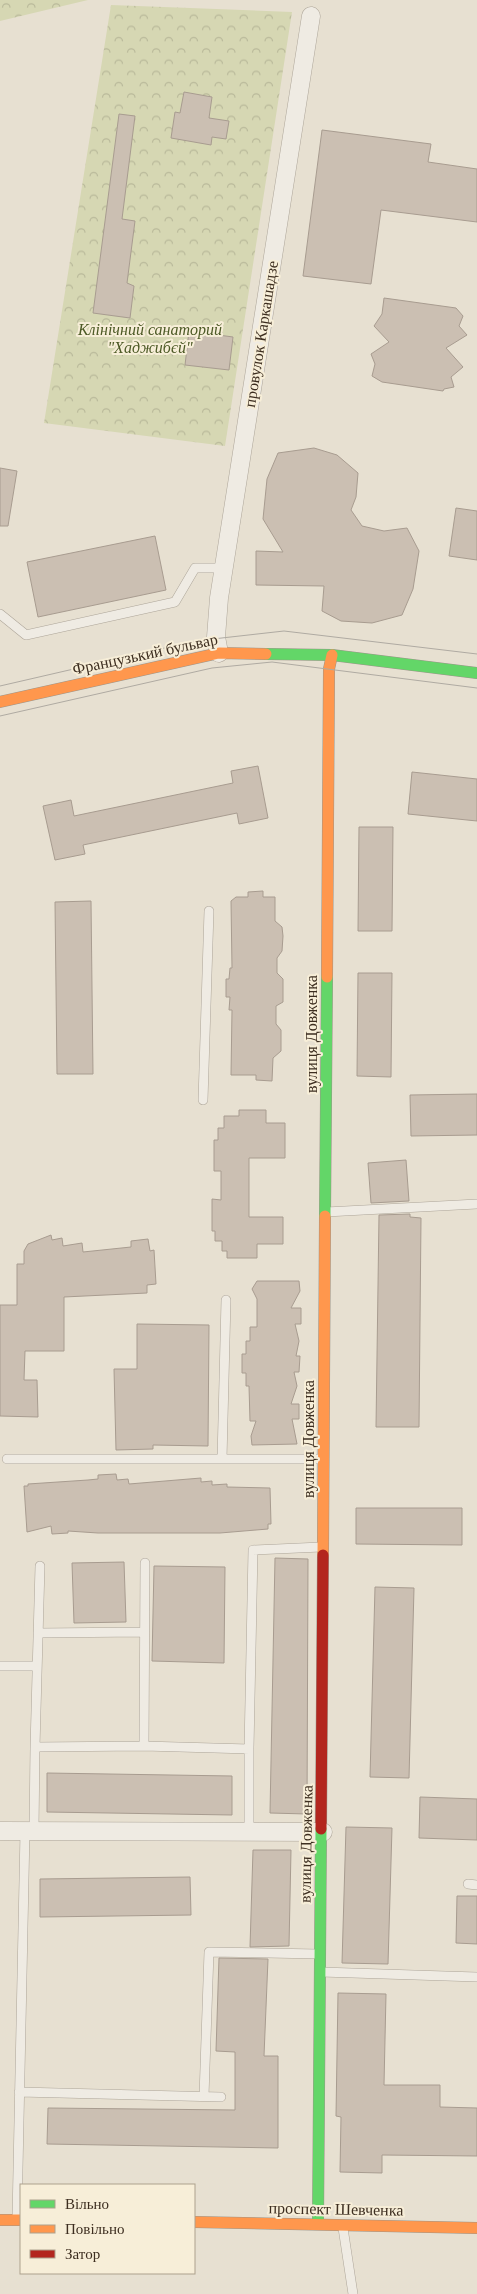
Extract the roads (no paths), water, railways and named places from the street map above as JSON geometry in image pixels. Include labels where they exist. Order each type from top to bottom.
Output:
[{"type":"street","name":"провулок Каркашадзе","points":[[219,653],[216,637],[224,568],[311,16]]},
{"type":"street","name":"Французький бульвар","points":[[0,702],[219,653],[332,654],[477,673]]},
{"type":"street","name":"вулиця Довженка","points":[[318,2224],[323,1832],[329,678],[332,654]]},
{"type":"street","points":[[0,1831],[323,1832]]},
{"type":"street","points":[[0,2220],[19,2220]]},
{"type":"street","name":"проспект Шевченка","points":[[195,2222],[477,2228]]},
{"type":"lane","points":[[0,614],[26,634],[175,602],[195,568],[224,568]]},
{"type":"lane","points":[[203,1100],[209,911]]},
{"type":"lane","points":[[326,1212],[477,1204]]},
{"type":"lane","points":[[222,1459],[226,1300]]},
{"type":"lane","points":[[8,1459],[325,1460]]},
{"type":"lane","points":[[249,1832],[253,1550],[324,1547]]},
{"type":"lane","points":[[144,1746],[145,1563]]},
{"type":"lane","points":[[19,2220],[19,2092],[29,1831],[35,1746],[40,1566]]},
{"type":"lane","points":[[38,1632],[144,1632]]},
{"type":"lane","points":[[0,1666],[37,1666]]},
{"type":"lane","points":[[35,1746],[144,1746],[249,1749]]},
{"type":"lane","points":[[204,2096],[209,1952],[321,1954]]},
{"type":"lane","points":[[321,1972],[477,1977]]},
{"type":"lane","points":[[19,2092],[221,2096]]},
{"type":"lane","points":[[342,2225],[353,2294]]},
{"type":"tram line","points":[[0,686],[195,641],[284,631],[477,654]]},
{"type":"tram line","points":[[0,716],[212,668],[272,662],[477,688]]},
{"type":"park label","name":"Клінічний санаторий \"Хаджибєй\"","points":[[150,338]]}]
